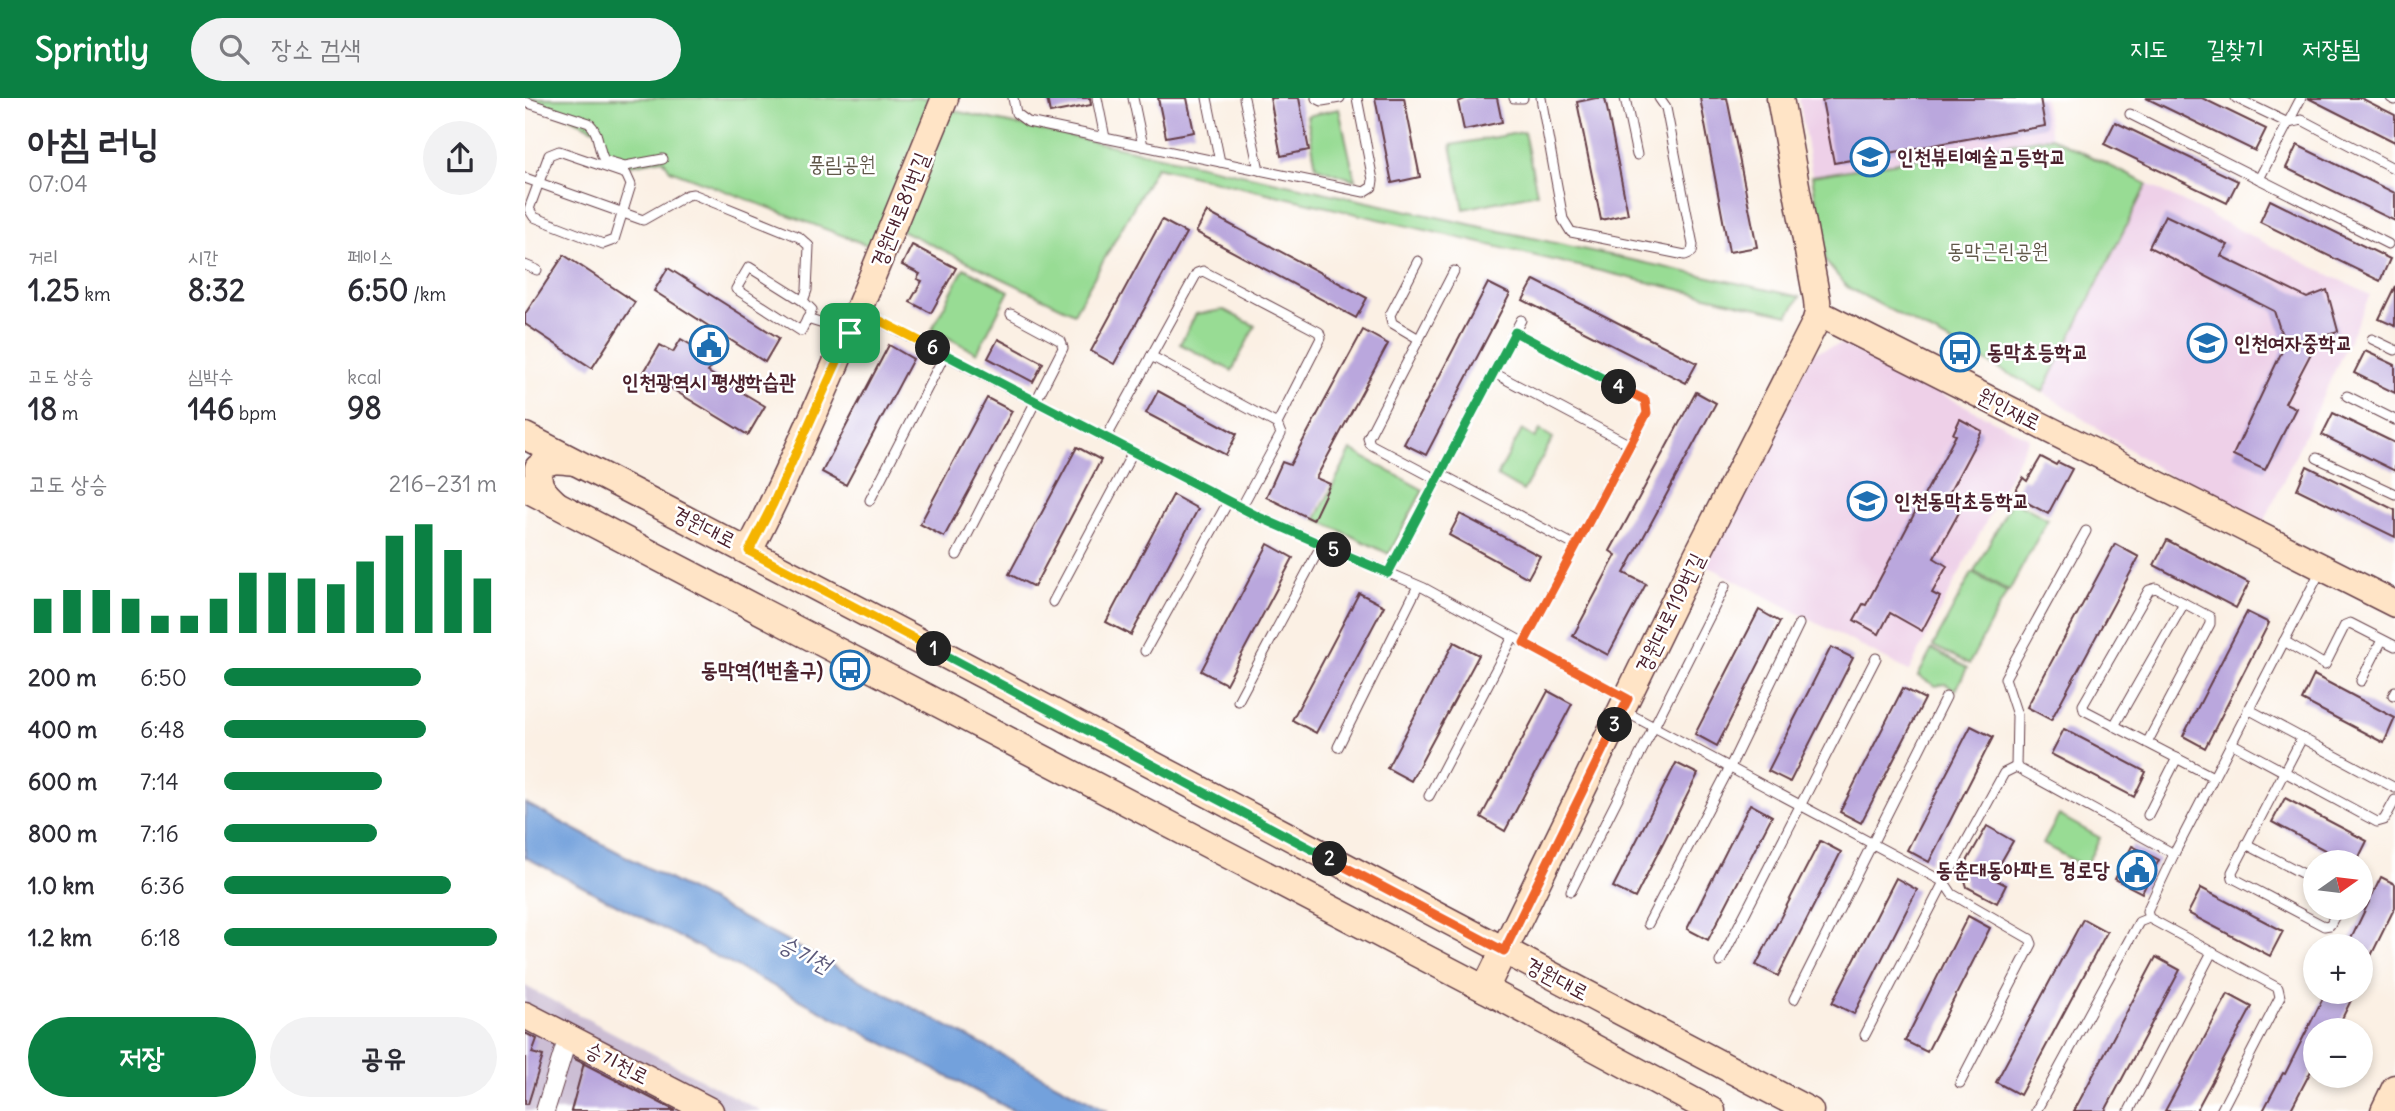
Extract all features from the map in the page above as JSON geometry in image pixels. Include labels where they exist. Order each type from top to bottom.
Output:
[{"type":"main road","name":"경원대로81번길","points":[[749,551],[773,504],[854,321],[945,98]]},
{"type":"main road","points":[[1780,98],[1818,313]]},
{"type":"main road","name":"원인재로","points":[[1818,313],[2395,604]]},
{"type":"main road","name":"경원대로119번길","points":[[1485,989],[1818,313]]},
{"type":"main road","name":"경원대로","points":[[525,436],[749,551],[1810,1111]]},
{"type":"main road","points":[[556,504],[545,494],[538,480],[538,468],[545,462],[555,460],[576,462]]},
{"type":"main road","name":"경원대로","points":[[525,488],[1485,989],[1712,1111]]},
{"type":"main road","name":"승기천로","points":[[525,1015],[710,1111]]},
{"type":"main road","points":[[2384,1111],[2395,1088]]},
{"type":"street","points":[[545,1111],[568,1037]]},
{"type":"lane","points":[[1013,98],[1016,113],[1028,122],[1364,192],[1372,187],[1373,180],[1357,98]]},
{"type":"lane","points":[[1097,98],[1105,138]]},
{"type":"lane","points":[[1133,98],[1143,146]]},
{"type":"lane","points":[[1207,98],[1220,162]]},
{"type":"lane","points":[[1244,98],[1259,170]]},
{"type":"lane","points":[[1316,98],[1322,102],[1341,98]]},
{"type":"lane","points":[[1514,98],[1523,98]]},
{"type":"lane","points":[[1541,98],[1563,219],[1571,232],[1685,255],[1692,252],[1693,244],[1666,108],[1660,98]]},
{"type":"lane","points":[[1625,98],[1637,155]]},
{"type":"lane","points":[[2236,98],[2288,123],[2302,120],[2395,169]]},
{"type":"lane","points":[[2259,179],[2301,98]]},
{"type":"lane","points":[[525,102],[589,123],[597,130],[599,151],[604,160],[625,166],[663,159]]},
{"type":"lane","points":[[2130,114],[2388,244]]},
{"type":"lane","points":[[559,151],[626,174],[631,185],[623,212],[614,240],[603,243],[534,217],[529,209],[549,155],[559,151]]},
{"type":"lane","points":[[525,178],[643,220],[693,194],[799,237],[809,246],[807,290],[803,301]]},
{"type":"lane","points":[[1418,261],[1390,315],[1392,323],[1419,339]]},
{"type":"lane","points":[[525,265],[537,270]]},
{"type":"lane","points":[[749,267],[803,301],[812,310],[801,331],[736,289],[749,267]]},
{"type":"lane","points":[[1106,438],[1197,273],[1203,271],[1319,332],[1321,338],[1277,424],[1280,434],[1241,508]]},
{"type":"lane","points":[[1454,271],[1368,438],[1370,444],[1576,546]]},
{"type":"lane","points":[[957,555],[1063,348],[1061,341],[1011,314]]},
{"type":"lane","points":[[807,319],[854,321],[944,355],[1228,502],[1418,586],[1524,643],[1625,705],[1655,727],[1944,883],[1952,894],[2030,939],[2032,944],[1960,1083]]},
{"type":"lane","points":[[1388,573],[1521,320]]},
{"type":"lane","points":[[1515,332],[1645,400],[1647,413],[1524,643]]},
{"type":"lane","points":[[2372,339],[2395,351]]},
{"type":"lane","points":[[870,500],[944,355]]},
{"type":"lane","points":[[1151,356],[1277,424]]},
{"type":"lane","points":[[1494,373],[1630,445]]},
{"type":"lane","points":[[2347,396],[2395,420]]},
{"type":"lane","points":[[1053,601],[1133,452]]},
{"type":"lane","points":[[2317,458],[2395,494]]},
{"type":"lane","points":[[1145,651],[1228,502]]},
{"type":"lane","points":[[2016,767],[2017,715],[2005,678],[2086,531]]},
{"type":"lane","points":[[1238,701],[1322,544]]},
{"type":"lane","points":[[2221,1111],[2280,997],[2279,988],[2149,918],[2147,911],[2173,854],[2322,568]]},
{"type":"lane","points":[[1338,747],[1418,586]]},
{"type":"lane","points":[[1571,891],[1725,586]]},
{"type":"lane","points":[[2147,743],[2210,624],[2210,617],[2156,588],[2149,590],[2083,705],[2084,710],[2114,726],[2147,743],[2177,758],[2213,777]]},
{"type":"lane","points":[[2114,726],[2184,603]]},
{"type":"lane","points":[[2284,641],[2325,665],[2345,625],[2350,623],[2395,646]]},
{"type":"lane","points":[[1649,925],[1799,624]]},
{"type":"lane","points":[[1429,796],[1513,637]]},
{"type":"lane","points":[[2361,681],[2382,640]]},
{"type":"lane","points":[[1720,962],[1876,658]]},
{"type":"lane","points":[[1794,999],[1946,697]]},
{"type":"lane","points":[[2248,709],[2395,788]]},
{"type":"lane","points":[[2302,738],[2232,873],[2233,878],[2303,915]]},
{"type":"lane","points":[[2231,743],[2377,822],[2384,820],[2395,800]]},
{"type":"lane","points":[[2148,814],[2177,758]]},
{"type":"lane","points":[[2016,767],[2173,854]]},
{"type":"lane","points":[[1865,1035],[2004,773],[2016,767]]},
{"type":"lane","points":[[2246,844],[2303,874]]},
{"type":"lane","points":[[2036,1111],[2139,922],[2149,918]]},
{"type":"lane","points":[[2313,920],[2324,926],[2330,925],[2333,920]]},
{"type":"lane","points":[[2129,1111],[2212,952]]},
{"type":"shaded area","name":"인천뷰티예술고등학교","points":[[1799,98],[2044,98],[2051,137],[1812,176]]},
{"type":"shaded area","name":"인천여자중학교","points":[[2147,184],[2370,295],[2258,535],[2043,392]]},
{"type":"shaded area","name":"인천동막초등학교","points":[[1841,344],[2029,438],[1909,671],[1706,565],[1812,353]]},
{"type":"shaded area","points":[[525,986],[761,1111],[525,1111]]},
{"type":"green space","name":"풍림공원","points":[[525,98],[944,98],[941,108],[1800,297],[1788,315],[1156,167],[1074,313],[893,226],[883,251],[670,170],[663,159],[625,166],[604,160],[597,130]]},
{"type":"green space","points":[[1339,109],[1355,180],[1316,167],[1307,116]]},
{"type":"green space","points":[[1524,132],[1537,193],[1464,209],[1451,145]]},
{"type":"green space","name":"동막근린공원","points":[[2051,137],[2147,184],[2043,392],[1847,287],[1826,262],[1812,176]]},
{"type":"green space","points":[[964,268],[1009,291],[977,353],[932,329]]},
{"type":"green space","points":[[1224,310],[1255,326],[1232,371],[1180,344],[1196,314]]},
{"type":"green space","points":[[1522,430],[1535,438],[1540,430],[1553,438],[1523,491],[1497,476]]},
{"type":"green space","points":[[1351,450],[1423,490],[1389,554],[1316,519]]},
{"type":"green space","points":[[2012,500],[2048,519],[2009,591],[1974,572]]},
{"type":"green space","points":[[1972,573],[2007,592],[1969,664],[1933,646]]},
{"type":"green space","points":[[1932,649],[1967,668],[1956,690],[1945,684],[1936,686],[1918,676]]},
{"type":"green space","points":[[2059,815],[2100,838],[2085,867],[2043,844]]},
{"type":"water","name":"승기천","points":[[525,803],[1108,1111],[1014,1111],[525,857]]},
{"type":"building","points":[[1047,98],[1090,98],[1091,105],[1050,113]]},
{"type":"building","points":[[1158,98],[1187,98],[1194,132],[1166,137]]},
{"type":"building","points":[[1270,98],[1299,98],[1309,150],[1281,156]]},
{"type":"building","points":[[1375,98],[1404,98],[1420,177],[1392,183]]},
{"type":"building","points":[[1467,98],[1497,98],[1502,122],[1464,130],[1458,102]]},
{"type":"building","points":[[1605,98],[1628,214],[1601,220],[1577,102]]},
{"type":"building","points":[[1700,98],[1727,98],[1757,247],[1729,252]]},
{"type":"building","name":"인천뷰티예술고등학교","points":[[2040,98],[2045,126],[1834,163],[1822,100]]},
{"type":"building","points":[[2146,98],[2202,98],[2266,129],[2255,151]]},
{"type":"building","points":[[2308,98],[2361,98],[2395,115],[2395,142]]},
{"type":"building","points":[[2115,122],[2238,181],[2227,203],[2104,144]]},
{"type":"building","points":[[2297,145],[2395,193],[2395,221],[2286,168]]},
{"type":"building","points":[[2270,200],[2390,259],[2380,281],[2260,222]]},
{"type":"building","points":[[1207,212],[1367,298],[1356,318],[1196,232]]},
{"type":"building","points":[[2165,215],[2228,245],[2221,256],[2307,298],[2327,290],[2338,331],[2320,336],[2285,403],[2296,408],[2265,470],[2233,455],[2285,345],[2274,311],[2149,247]]},
{"type":"building","points":[[1162,220],[1186,233],[1114,364],[1091,351]]},
{"type":"building","points":[[912,245],[956,268],[931,313],[910,302],[922,281],[917,279],[920,274],[902,265]]},
{"type":"building","points":[[564,255],[635,302],[592,368],[525,324],[525,314]]},
{"type":"building","points":[[668,268],[779,338],[765,362],[654,291]]},
{"type":"building","points":[[1534,280],[1697,363],[1686,383],[1523,300]]},
{"type":"building","points":[[1488,283],[1510,294],[1426,455],[1404,444]]},
{"type":"building","points":[[2395,286],[2395,326],[2379,319]]},
{"type":"building","points":[[1363,330],[1388,344],[1316,478],[1330,484],[1313,520],[1266,497],[1282,462],[1290,465]]},
{"type":"building","points":[[681,339],[716,360],[708,372],[765,406],[748,435],[644,372],[660,345],[673,352]]},
{"type":"building","points":[[998,339],[1043,363],[1033,382],[988,358]]},
{"type":"building","points":[[889,345],[913,359],[846,485],[822,472]]},
{"type":"building","points":[[2365,351],[2395,365],[2395,393],[2354,373]]},
{"type":"building","points":[[1158,391],[1237,434],[1226,455],[1146,413]]},
{"type":"building","points":[[1696,392],[1716,403],[1624,573],[1646,584],[1608,655],[1573,636],[1616,555],[1610,551]]},
{"type":"building","points":[[987,398],[1012,411],[944,537],[920,524]]},
{"type":"building","points":[[2333,413],[2395,443],[2395,471],[2322,435]]},
{"type":"building","points":[[1960,419],[1982,431],[1947,497],[1962,507],[1934,558],[1947,566],[1932,593],[1940,597],[1922,631],[1890,613],[1879,634],[1854,620],[1863,604],[1866,605],[1956,435],[1953,434]]},
{"type":"building","points":[[1077,447],[1101,460],[1034,587],[1009,574]]},
{"type":"building","points":[[2041,457],[2072,469],[2048,514],[2013,495],[2023,478],[2027,481]]},
{"type":"building","points":[[2307,466],[2395,510],[2395,537],[2297,489]]},
{"type":"building","points":[[1173,495],[1198,509],[1131,635],[1106,622]]},
{"type":"building","points":[[1460,514],[1540,556],[1528,578],[1449,535]]},
{"type":"building","points":[[2167,540],[2249,583],[2236,608],[2154,565]]},
{"type":"building","points":[[1268,544],[1293,558],[1226,684],[1201,671]]},
{"type":"building","points":[[2115,544],[2139,557],[2051,720],[2027,707]]},
{"type":"building","points":[[1359,593],[1384,606],[1316,733],[1292,720]]},
{"type":"building","points":[[1759,610],[1780,622],[1717,746],[1695,734]]},
{"type":"building","points":[[2247,612],[2269,623],[2205,748],[2183,736]]},
{"type":"building","points":[[1454,642],[1479,655],[1411,781],[1387,768]]},
{"type":"building","points":[[1831,647],[1853,658],[1790,782],[1768,771]]},
{"type":"building","points":[[2314,675],[2395,718],[2384,743],[2302,700]]},
{"type":"building","points":[[1903,688],[1925,699],[1861,823],[1840,812]]},
{"type":"building","points":[[1548,691],[1572,704],[1505,831],[1481,817]]},
{"type":"building","points":[[1971,726],[1993,737],[1929,862],[1907,850]]},
{"type":"building","points":[[2064,729],[2146,772],[2134,797],[2051,754]]},
{"type":"building","points":[[1676,763],[1698,774],[1635,898],[1613,887]]},
{"type":"building","points":[[2285,798],[2367,841],[2362,850],[2325,850],[2272,822]]},
{"type":"building","points":[[1750,804],[1772,816],[1708,940],[1687,929]]},
{"type":"building","points":[[1987,826],[2013,841],[1992,878],[2006,885],[1997,903],[1967,887],[1962,870]]},
{"type":"building","points":[[1820,841],[1841,852],[1778,976],[1756,965]]},
{"type":"building","name":"동춘대동아파트 경로당","points":[[2132,846],[2159,860],[2142,893],[2115,879]]},
{"type":"building","points":[[2381,877],[2395,884],[2395,907],[2373,952],[2373,934],[2353,934],[2360,920],[2373,920],[2373,893]]},
{"type":"building","points":[[1896,878],[1917,890],[1854,1014],[1832,1003]]},
{"type":"building","points":[[2201,888],[2283,931],[2270,956],[2188,913]]},
{"type":"building","points":[[1968,916],[1990,928],[1927,1052],[1905,1041]]},
{"type":"building","points":[[2083,919],[2107,932],[2020,1095],[1996,1082]]},
{"type":"building","points":[[2156,957],[2180,970],[2105,1111],[2074,1111]]},
{"type":"building","points":[[2228,994],[2252,1007],[2196,1111],[2165,1111]]},
{"type":"building","points":[[2320,1004],[2349,1004],[2342,1018],[2313,1018]]},
{"type":"building","points":[[525,1033],[537,1039],[532,1053],[543,1056],[528,1104],[525,1104]]},
{"type":"building","points":[[2303,1038],[2303,1086],[2290,1111],[2263,1111],[2283,1073],[2285,1074]]},
{"type":"building","points":[[584,1064],[676,1111],[571,1111]]},
{"type":"place","name":"인천뷰티예술고등학교","points":[[1870,157]]},
{"type":"place","name":"인천여자중학교","points":[[2207,343]]},
{"type":"place","name":"인천광역시 평생학습관","points":[[709,345]]},
{"type":"place","name":"동막초등학교","points":[[1960,352]]},
{"type":"place","name":"인천동막초등학교","points":[[1867,501]]},
{"type":"place","name":"동막역(1번출구)","points":[[850,670]]},
{"type":"place","name":"동춘대동아파트 경로당","points":[[2137,870]]},
{"type":"route","points":[[859,310],[1259,517],[1388,573],[1515,332],[1645,400],[1647,413],[1524,643],[1628,699],[1504,951],[749,551],[850,333],[859,310]]}]
